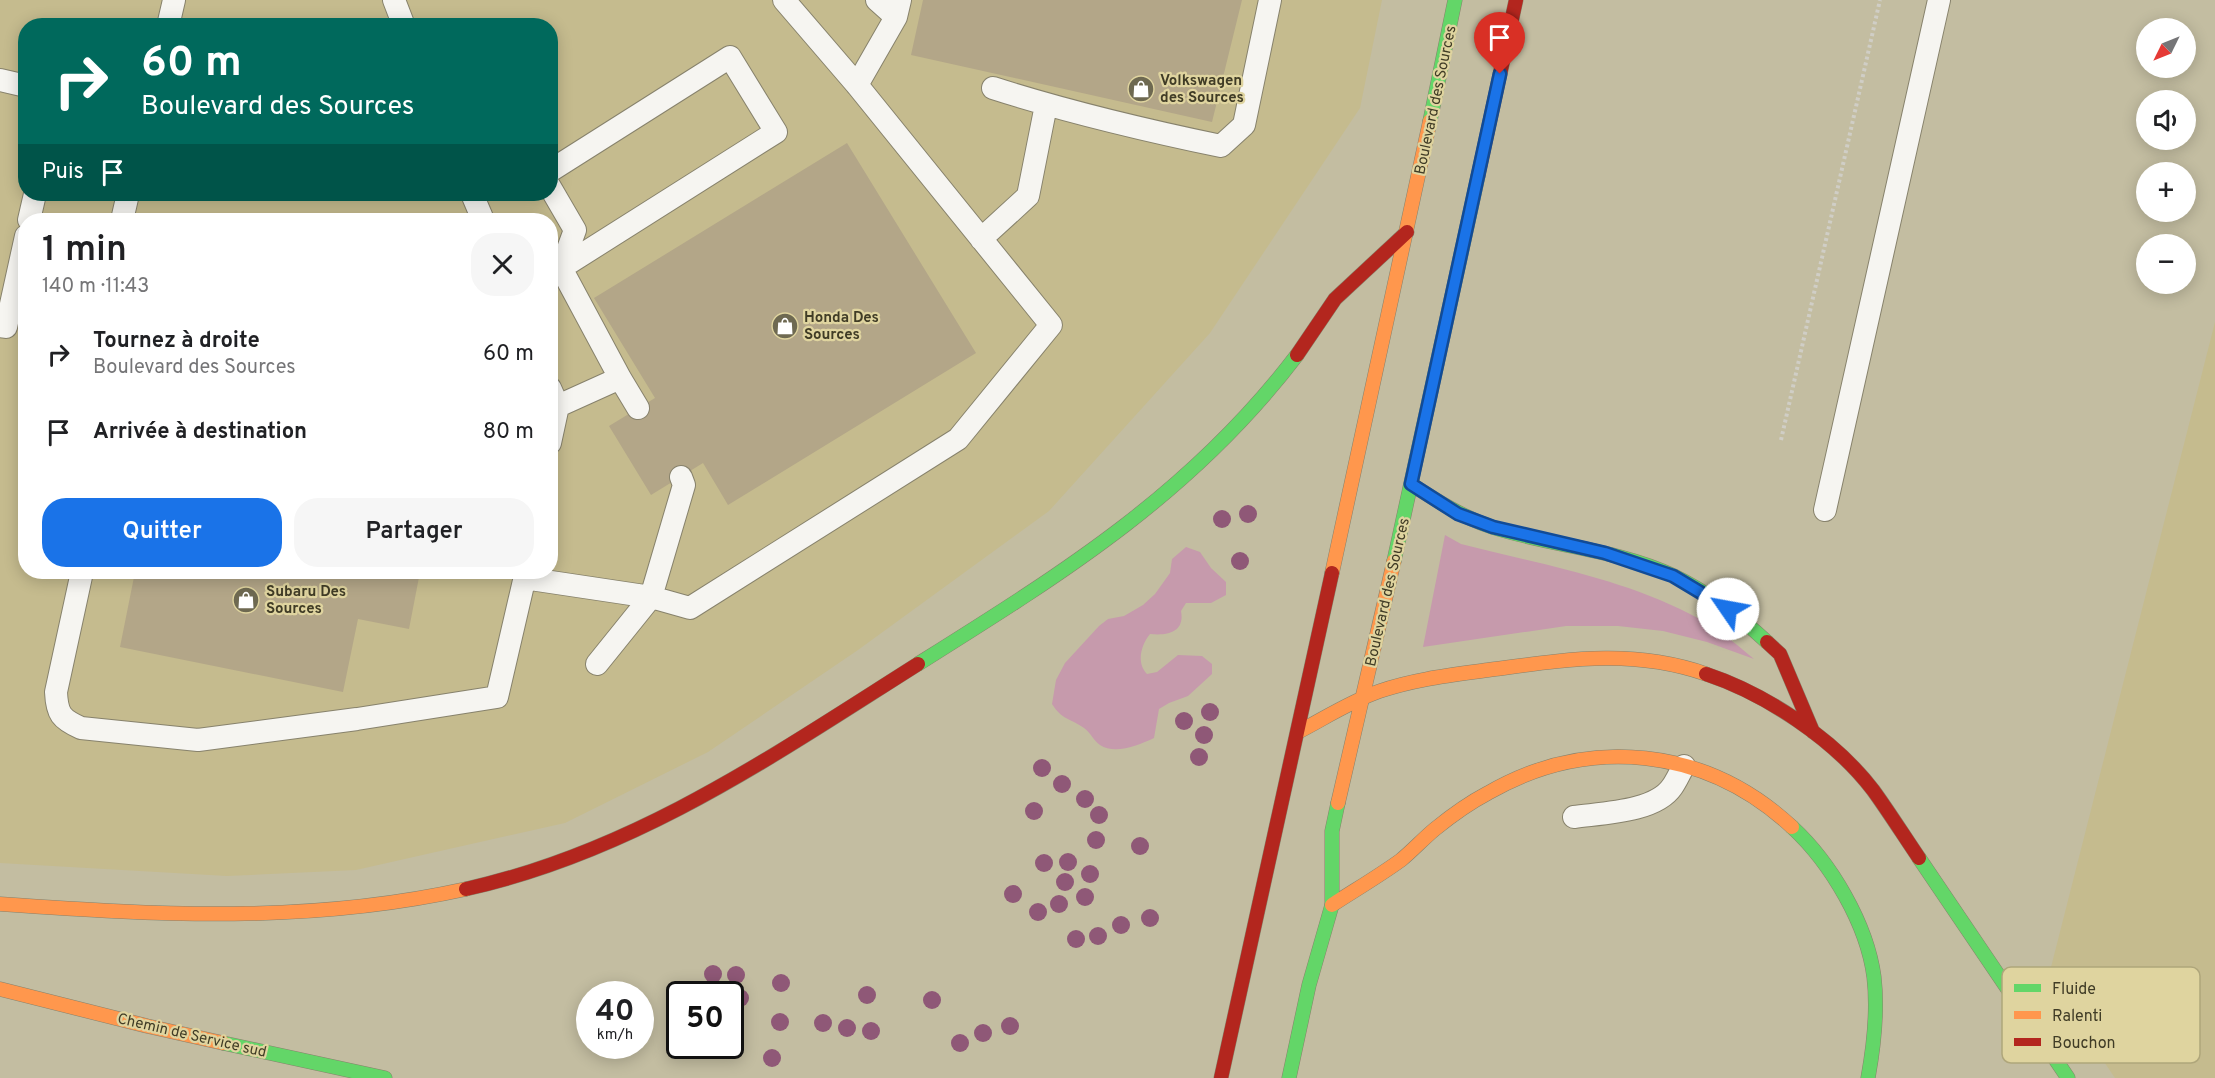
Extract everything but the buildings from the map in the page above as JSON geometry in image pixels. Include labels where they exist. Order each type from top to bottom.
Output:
[{"type":"main road","name":"Boulevard des Sources","points":[[1221,1078],[1407,232],[1455,0]]},
{"type":"main road","name":"Boulevard des Sources","points":[[1289,1078],[1310,985],[1332,905],[1332,831],[1364,698],[1516,0]]},
{"type":"main road","points":[[0,904],[225,915],[312,912],[390,904],[445,896],[556,863],[674,813],[777,753],[1002,612],[1108,539],[1153,504],[1191,472],[1231,433],[1299,353],[1336,298],[1407,232]]},
{"type":"main road","points":[[1411,484],[1458,514],[1493,527],[1632,561],[1673,576],[1714,599],[1742,619],[1780,654],[1813,732]]},
{"type":"main road","points":[[1298,732],[1364,698],[1396,686],[1428,679],[1582,658],[1618,657],[1678,665],[1732,682],[1764,698],[1813,732],[1855,769],[1887,808],[2002,980]]},
{"type":"main road","points":[[1332,905],[1407,855],[1461,808],[1516,777],[1551,765],[1617,754],[1684,766],[1740,788],[1779,812],[1806,838],[1836,878],[1857,920],[1874,977],[1876,1016],[1874,1049],[1868,1078]]},
{"type":"main road","name":"Chemin de Service sud","points":[[0,989],[147,1026],[385,1078]]},
{"type":"main road","points":[[2058,1063],[2068,1078]]},
{"type":"lane","points":[[170,18],[174,0]]},
{"type":"lane","points":[[394,0],[401,18]]},
{"type":"lane","points":[[548,579],[651,597],[690,608],[958,439],[1051,325],[857,86],[784,0]]},
{"type":"lane","points":[[857,86],[898,9],[877,0]]},
{"type":"lane","points":[[993,88],[1046,105],[1147,131],[1221,146],[1244,125],[1269,0]]},
{"type":"lane","points":[[1825,510],[1939,0]]},
{"type":"lane","points":[[558,166],[730,57],[776,132],[561,268]]},
{"type":"lane","points":[[0,80],[18,84]]},
{"type":"lane","points":[[981,239],[1028,196],[1046,105]]},
{"type":"lane","points":[[558,201],[574,230],[561,268],[638,408]]},
{"type":"lane","points":[[0,326],[6,327],[18,272]]},
{"type":"lane","points":[[558,396],[620,378]]},
{"type":"lane","points":[[597,664],[651,597],[684,485],[681,477]]},
{"type":"lane","points":[[80,579],[56,692],[57,708],[66,722],[81,728],[198,740],[357,719],[497,697],[524,579]]},
{"type":"lane","points":[[1574,817],[1636,808],[1652,802],[1672,788],[1684,766]]},
{"type":"path","points":[[1781,440],[1880,0]]},
{"type":"shaded area","points":[[0,0],[1382,0],[1360,108],[1210,333],[1049,511],[858,650],[708,752],[565,823],[356,870],[227,876],[0,863]]},
{"type":"shaded area","points":[[2215,322],[2215,1078],[2115,1078],[2105,1063],[2200,1063],[2200,967],[2051,967]]},
{"type":"shaded area","points":[[1445,535],[1461,544],[1578,573],[1663,601],[1707,623],[1754,659],[1707,642],[1663,631],[1618,626],[1566,626],[1423,647]]},
{"type":"shaded area","points":[[1186,547],[1200,552],[1211,568],[1226,582],[1226,595],[1211,603],[1186,603],[1181,611],[1182,618],[1178,628],[1169,633],[1150,634],[1142,649],[1142,665],[1147,674],[1157,672],[1178,655],[1202,656],[1212,664],[1212,674],[1188,696],[1159,709],[1154,738],[1127,748],[1106,748],[1084,728],[1063,716],[1052,704],[1056,680],[1065,663],[1099,626],[1108,619],[1124,616],[1143,605],[1155,594],[1170,573],[1172,559]]},
{"type":"traffic: fast","points":[[1430,121],[1455,0]]},
{"type":"traffic: fast","points":[[1394,561],[1478,176]]},
{"type":"traffic: fast","points":[[918,664],[1074,563],[1169,489],[1214,449],[1257,404],[1297,355]]},
{"type":"traffic: fast","points":[[1411,484],[1460,513],[1492,527],[1630,560],[1674,576],[1723,606],[1767,642]]},
{"type":"traffic: fast","points":[[1289,1078],[1309,985],[1332,905],[1332,831],[1338,803]]},
{"type":"traffic: fast","points":[[1792,827],[1833,876],[1864,936],[1875,990],[1874,1041],[1868,1078]]},
{"type":"traffic: fast","points":[[1919,858],[2002,981]]},
{"type":"traffic: fast","points":[[223,1043],[385,1078]]},
{"type":"traffic: fast","points":[[2058,1063],[2068,1078]]},
{"type":"traffic: slow","points":[[1332,573],[1430,121]]},
{"type":"traffic: slow","points":[[1338,803],[1394,561]]},
{"type":"traffic: slow","points":[[1298,732],[1380,691],[1420,680],[1461,674],[1571,660],[1597,659],[1651,661],[1706,674]]},
{"type":"traffic: slow","points":[[1332,905],[1401,860],[1435,829],[1474,801],[1527,775],[1566,763],[1606,757],[1646,758],[1685,766],[1722,780],[1758,800],[1792,827]]},
{"type":"traffic: slow","points":[[0,904],[118,911],[234,914],[349,908],[466,889]]},
{"type":"traffic: slow","points":[[0,989],[223,1043]]},
{"type":"traffic: jam","points":[[1478,176],[1516,0]]},
{"type":"traffic: jam","points":[[1297,355],[1335,299],[1407,232]]},
{"type":"traffic: jam","points":[[1221,1078],[1332,573]]},
{"type":"traffic: jam","points":[[1767,642],[1780,654],[1813,732]]},
{"type":"traffic: jam","points":[[466,889],[528,872],[588,851],[646,825],[757,765],[918,664]]},
{"type":"traffic: jam","points":[[1706,674],[1752,693],[1775,706],[1819,736],[1839,753],[1873,790],[1919,858]]},
{"type":"place","name":"Volkswagen des Sources","points":[[1141,89]]},
{"type":"place","name":"Honda Des Sources","points":[[785,326]]},
{"type":"place","name":"Subaru Des Sources","points":[[246,600]]},
{"type":"route","points":[[1500,74],[1411,484],[1458,514],[1493,527],[1632,561],[1673,576],[1728,609]]}]
